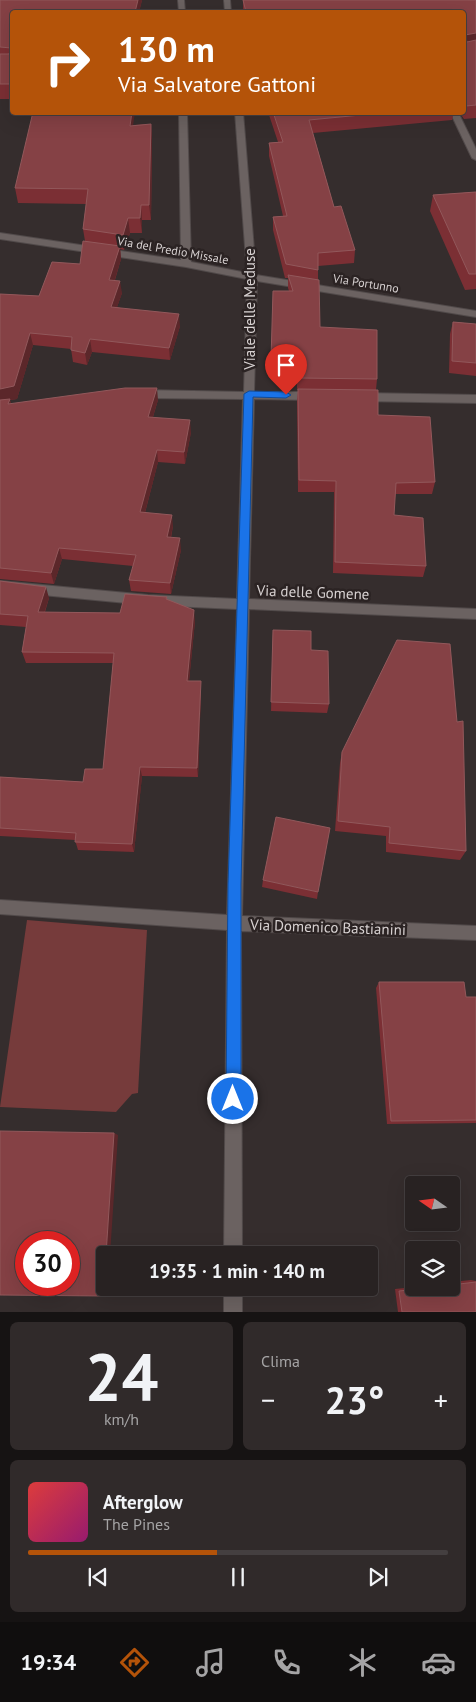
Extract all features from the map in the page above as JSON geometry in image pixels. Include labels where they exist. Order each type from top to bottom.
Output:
[{"type":"street","points":[[183,115],[186,264]]},
{"type":"street","name":"Viale delle Meduse","points":[[233,1246],[234,924],[241,605],[252,277],[239,115]]},
{"type":"street","points":[[455,115],[476,158]]},
{"type":"street","name":"Via del Predio Missale","points":[[0,236],[186,264],[252,277]]},
{"type":"street","name":"Via Portunno","points":[[252,277],[476,314]]},
{"type":"street","points":[[134,394],[328,396]]},
{"type":"street","points":[[348,396],[476,399]]},
{"type":"street","name":"Via delle Gomene","points":[[0,586],[148,600],[476,614]]},
{"type":"street","name":"Via Domenico Bastianini","points":[[0,907],[234,924],[476,934]]},
{"type":"street","points":[[232,1312],[233,1296]]},
{"type":"shaded area","points":[[27,920],[147,930],[138,1093],[132,1094],[116,1112],[0,1107]]},
{"type":"building","points":[[0,0],[138,0],[136,10],[10,10],[10,48],[0,47]]},
{"type":"building","points":[[243,0],[476,0],[476,33],[466,35],[466,10],[246,10]]},
{"type":"building","points":[[466,38],[467,42],[476,40],[476,105],[466,106]]},
{"type":"building","points":[[10,51],[10,84],[0,84],[0,54],[9,54]]},
{"type":"building","points":[[32,115],[132,115],[130,126],[151,124],[149,205],[141,205],[140,218],[128,218],[123,235],[83,229],[88,189],[15,188]]},
{"type":"building","points":[[274,115],[361,115],[309,120],[334,207],[341,206],[355,250],[318,253],[318,270],[286,264],[273,217],[287,216],[269,143],[283,142]]},
{"type":"building","points":[[476,192],[476,274],[469,274],[433,195]]},
{"type":"building","points":[[83,241],[120,246],[109,280],[120,281],[111,307],[179,314],[169,348],[90,339],[85,353],[71,350],[72,337],[30,333],[14,386],[0,389],[0,294],[39,296],[52,262],[80,264]]},
{"type":"building","points":[[288,275],[319,280],[320,327],[377,330],[377,379],[298,378],[298,370],[274,370],[274,359],[271,359],[273,291],[293,291]]},
{"type":"building","points":[[453,322],[476,324],[476,363],[452,361]]},
{"type":"building","points":[[125,388],[157,388],[148,417],[190,420],[184,452],[157,450],[140,512],[172,515],[167,537],[180,538],[170,583],[129,580],[136,555],[59,548],[51,573],[0,568],[0,400],[10,399],[8,404]]},
{"type":"building","points":[[298,389],[378,390],[378,415],[430,417],[435,482],[396,483],[394,515],[423,518],[426,566],[335,562],[336,481],[299,480]]},
{"type":"building","points":[[0,581],[46,587],[38,612],[120,613],[125,594],[167,597],[166,599],[194,610],[187,681],[201,681],[197,768],[140,767],[132,844],[75,842],[76,833],[0,828],[0,777],[83,782],[85,769],[103,769],[114,653],[22,652],[28,616],[0,614]]},
{"type":"building","points":[[273,630],[311,631],[311,650],[328,651],[329,704],[271,702]]},
{"type":"building","points":[[397,640],[450,644],[457,722],[463,721],[466,851],[389,843],[390,827],[338,821],[342,752]]},
{"type":"building","points":[[276,817],[330,828],[318,892],[263,880]]},
{"type":"building","points":[[379,982],[464,982],[466,997],[476,997],[476,1120],[391,1121]]},
{"type":"building","points":[[0,1131],[114,1133],[107,1246],[96,1246],[96,1296],[80,1296],[80,1231],[15,1231],[15,1295],[0,1295]]},
{"type":"building","points":[[476,1282],[476,1312],[402,1312],[399,1291],[405,1290],[405,1296],[460,1296],[460,1284]]},
{"type":"route","points":[[233,1099],[234,884],[241,605],[249,394],[286,395]]}]
